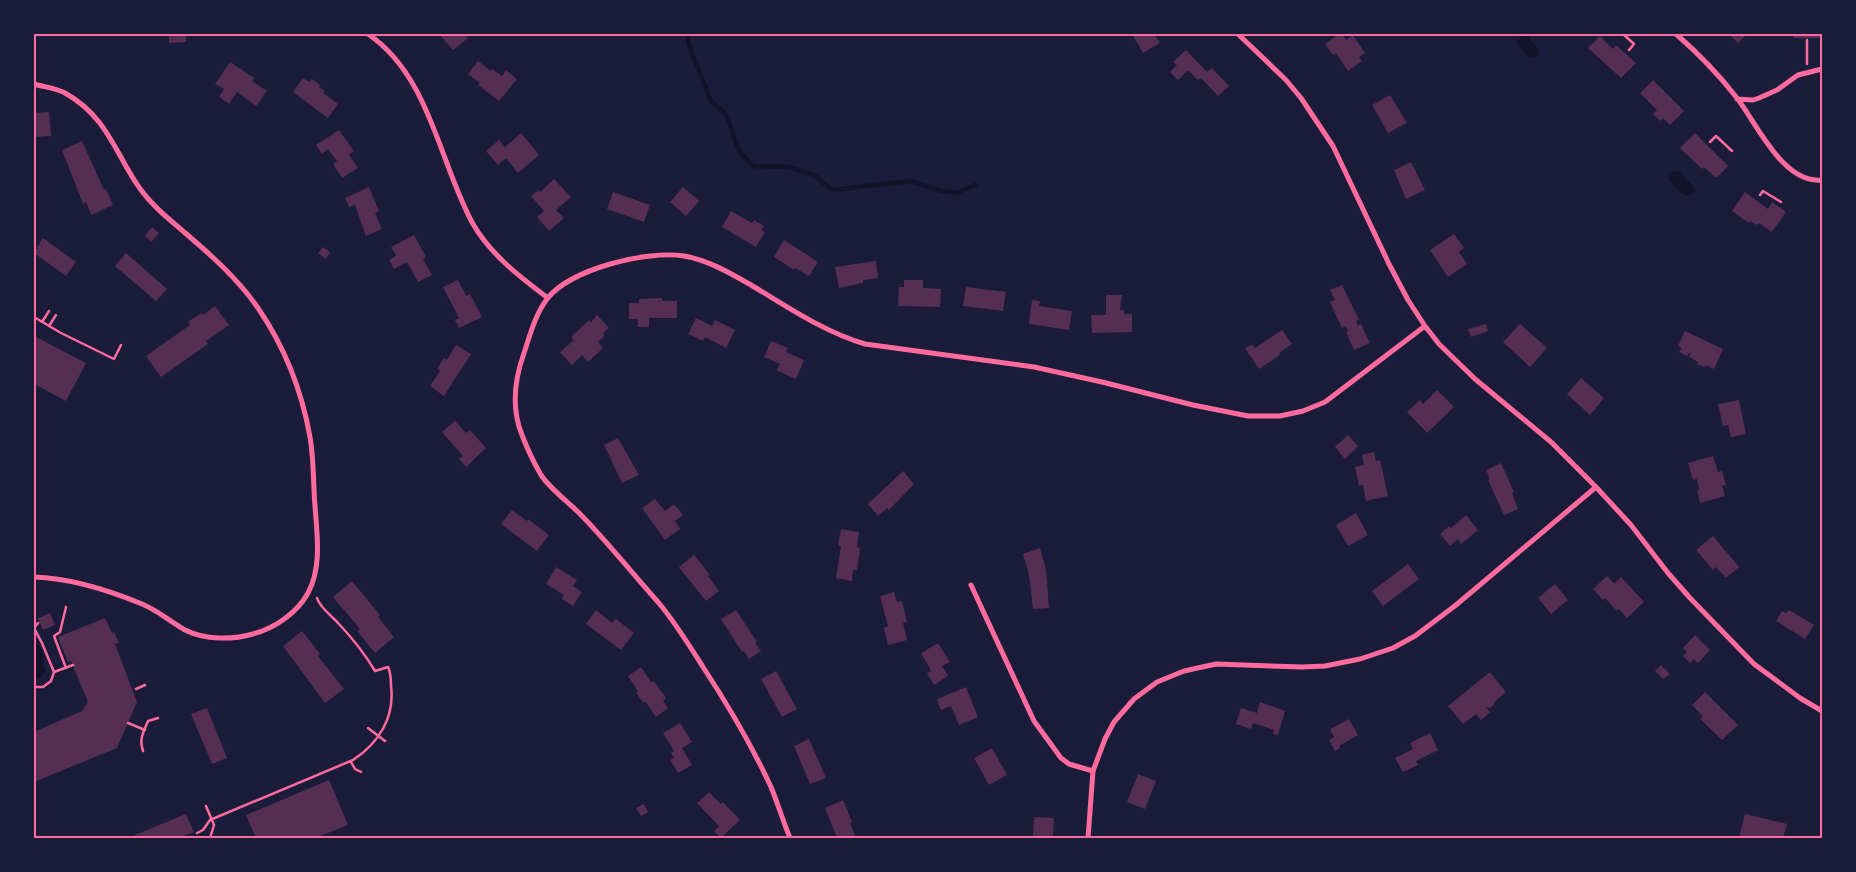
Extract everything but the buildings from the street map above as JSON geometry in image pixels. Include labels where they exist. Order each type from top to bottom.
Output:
[{"type":"street","points":[[368,34],[386,50],[408,77],[424,106],[458,193],[474,225],[490,247],[507,265],[548,298]]},
{"type":"street","points":[[1238,34],[1286,80],[1301,98],[1333,146],[1389,264],[1425,326],[1439,344],[1475,379],[1551,442],[1596,487],[1631,525],[1673,580],[1754,664],[1800,698],[1822,711]]},
{"type":"street","points":[[1676,34],[1690,46],[1737,99],[1780,160],[1797,174],[1817,181],[1822,180]]},
{"type":"street","points":[[1737,99],[1753,100],[1759,98],[1777,90],[1798,75],[1822,69]]},
{"type":"street","points":[[34,84],[63,92],[90,110],[112,139],[132,177],[153,204],[221,264],[258,308],[279,343],[300,397],[310,438],[318,544],[317,565],[309,592],[301,602],[285,618],[271,627],[239,638],[204,636],[188,631],[144,605],[115,594],[77,584],[34,577]]},
{"type":"street","points":[[790,838],[771,788],[752,749],[713,682],[682,634],[660,605],[584,517],[542,477],[522,437],[515,417],[514,405],[519,366],[534,324],[548,298],[562,285],[596,268],[645,255],[672,254],[713,265],[827,330],[865,344],[1034,367],[1193,405],[1248,416],[1280,416],[1303,411],[1325,402],[1425,326]]},
{"type":"street","points":[[1088,838],[1093,771],[1105,739],[1114,722],[1134,699],[1157,682],[1184,671],[1216,664],[1325,666],[1360,659],[1393,648],[1415,636],[1449,610],[1596,487]]},
{"type":"street","points":[[971,584],[1034,722],[1061,758],[1068,764],[1093,771]]},
{"type":"path","points":[[1623,34],[1634,44],[1630,50]]},
{"type":"path","points":[[1807,40],[1807,66]]},
{"type":"path","points":[[1710,142],[1716,136],[1732,151]]},
{"type":"path","points":[[1760,195],[1763,190],[1781,202]]},
{"type":"path","points":[[42,322],[49,311]]},
{"type":"path","points":[[49,326],[56,315]]},
{"type":"path","points":[[34,317],[114,359],[120,345]]},
{"type":"path","points":[[197,833],[203,830],[212,819],[351,762],[360,756],[385,727],[393,697],[388,667],[375,671],[366,655],[319,603],[316,598],[319,593]]},
{"type":"path","points":[[66,607],[60,632],[54,636],[66,668]]},
{"type":"path","points":[[38,623],[34,628],[54,672]]},
{"type":"path","points":[[34,687],[43,688],[50,681],[54,672],[73,666]]},
{"type":"path","points":[[136,688],[144,685]]},
{"type":"path","points":[[143,751],[140,742],[148,721],[158,718]]},
{"type":"path","points":[[128,723],[144,730]]},
{"type":"path","points":[[368,728],[385,741]]},
{"type":"path","points":[[351,762],[355,769],[360,772]]},
{"type":"path","points":[[206,806],[214,825],[210,838]]},
{"type":"shaded area","points":[[1525,34],[1531,37],[1529,39],[1539,49],[1539,53],[1535,58],[1530,58],[1517,45],[1517,41]]},
{"type":"shaded area","points":[[1674,171],[1679,171],[1694,187],[1695,191],[1689,196],[1685,196],[1669,181],[1669,177]]},
{"type":"shaded area","points":[[34,641],[41,649],[46,671],[39,679],[34,678]]},
{"type":"waterway","points":[[688,34],[688,43],[711,101],[726,114],[739,151],[753,166],[789,167],[814,175],[832,190],[910,181],[956,193],[975,185]]}]
